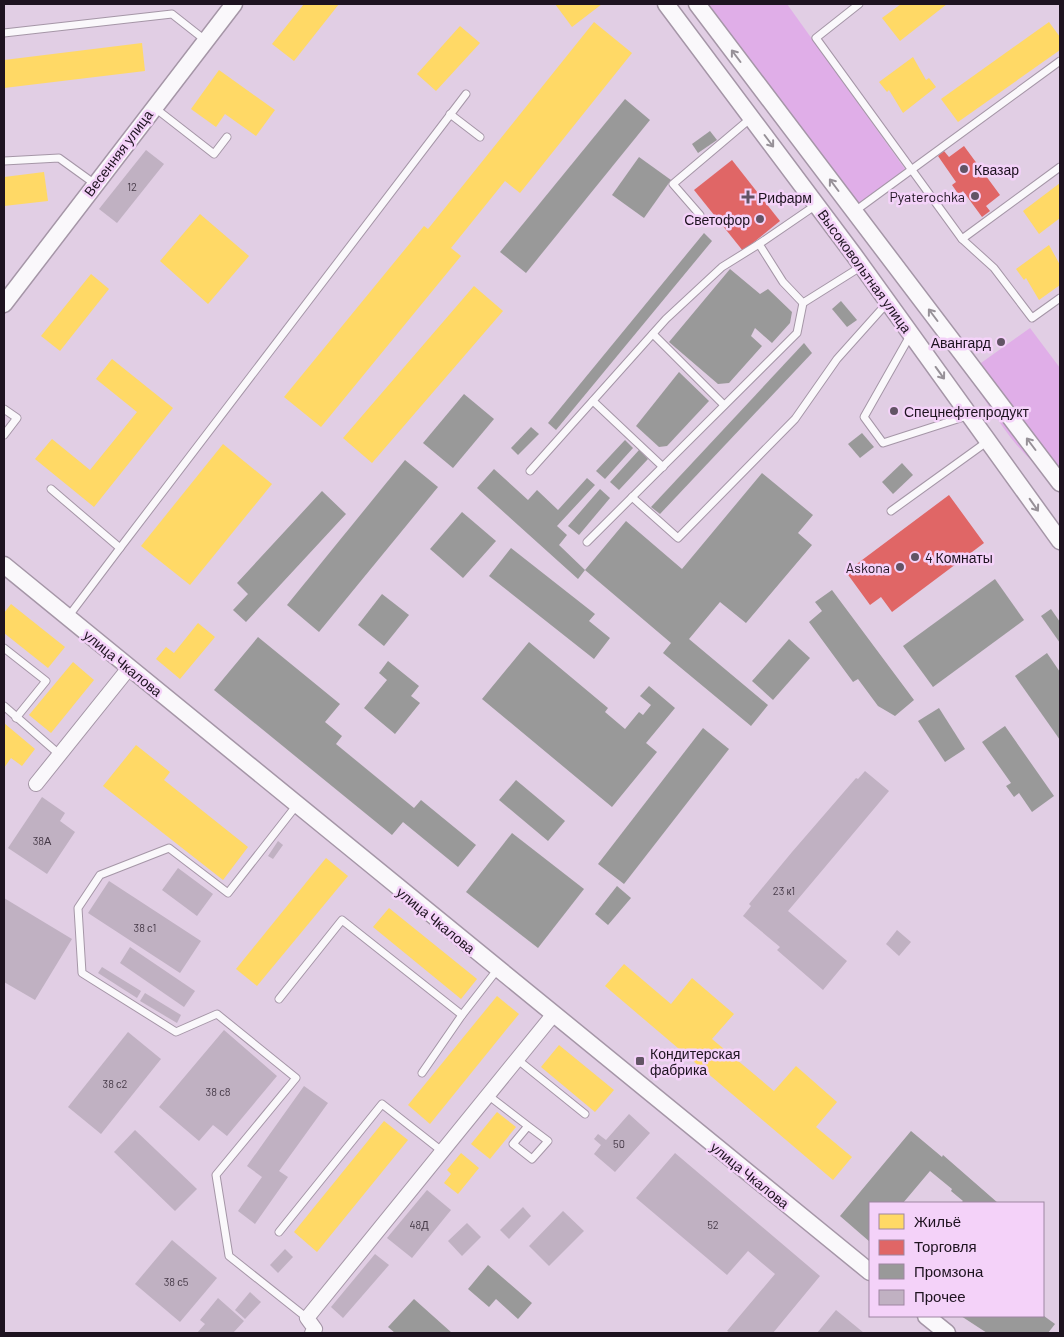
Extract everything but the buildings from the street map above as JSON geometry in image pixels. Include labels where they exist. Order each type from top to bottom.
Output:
[{"type":"street","name":"Весенняя улица","points":[[4,304],[153,107],[234,4]]},
{"type":"street","name":"Высоковольтная улица","points":[[666,4],[858,260],[1060,541]]},
{"type":"street","name":"Высоковольтная улица","points":[[697,4],[1060,483]]},
{"type":"street","name":"улица Чкалова","points":[[4,565],[497,970],[869,1269]]},
{"type":"street","points":[[36,784],[129,668]]},
{"type":"street","points":[[312,1333],[315,1330],[307,1318],[554,1016]]},
{"type":"street","points":[[932,1318],[947,1333]]},
{"type":"lane","points":[[859,4],[816,38],[962,239],[994,268],[1032,318],[1060,298]]},
{"type":"lane","points":[[4,33],[172,14],[205,40]]},
{"type":"lane","points":[[854,212],[1060,60]]},
{"type":"lane","points":[[68,618],[466,94]]},
{"type":"lane","points":[[153,107],[214,154],[227,137]]},
{"type":"lane","points":[[450,114],[480,137]]},
{"type":"lane","points":[[700,215],[673,184],[751,117]]},
{"type":"lane","points":[[4,160],[59,158],[95,184]]},
{"type":"lane","points":[[962,239],[1060,167]]},
{"type":"lane","points":[[530,471],[653,334],[722,267],[816,205]]},
{"type":"lane","points":[[759,244],[783,282],[803,303]]},
{"type":"lane","points":[[587,542],[796,333],[803,303],[858,260]]},
{"type":"lane","points":[[632,496],[678,538],[796,419],[837,359],[888,302]]},
{"type":"lane","points":[[911,333],[864,417],[883,444],[970,415]]},
{"type":"lane","points":[[653,334],[724,405]]},
{"type":"lane","points":[[593,400],[662,466]]},
{"type":"lane","points":[[4,409],[16,418],[4,435]]},
{"type":"lane","points":[[891,511],[988,440]]},
{"type":"lane","points":[[51,489],[120,548]]},
{"type":"lane","points":[[4,648],[46,682],[16,718]]},
{"type":"lane","points":[[4,706],[60,755]]},
{"type":"lane","points":[[296,806],[228,893],[168,848],[100,875],[78,908],[82,973],[176,1032],[218,1014],[296,1078],[216,1175],[229,1256],[307,1318]]},
{"type":"lane","points":[[279,999],[342,920],[462,1015]]},
{"type":"lane","points":[[422,1073],[462,1015],[497,970]]},
{"type":"lane","points":[[518,1060],[585,1114]]},
{"type":"lane","points":[[489,1096],[548,1141],[532,1159],[513,1144],[528,1126]]},
{"type":"lane","points":[[279,1232],[382,1104],[443,1152]]},
{"type":"shaded area","points":[[703,4],[787,4],[905,169],[859,204],[766,88]]},
{"type":"shaded area","points":[[1030,328],[1060,368],[1060,480],[1045,471],[1019,448],[967,373]]},
{"type":"place","name":"Квазар","points":[[964,169]]},
{"type":"place","name":"Pyaterochka","points":[[975,196]]},
{"type":"place","name":"Рифарм","points":[[748,197]]},
{"type":"place","name":"Светофор","points":[[760,219]]},
{"type":"place","name":"Авангард","points":[[1001,342]]},
{"type":"place","name":"Спецнефтепродукт","points":[[894,411]]},
{"type":"place","name":"4 Комнаты","points":[[915,557]]},
{"type":"place","name":"Askona","points":[[900,567]]},
{"type":"place","name":"Кондитерская фабрика","points":[[640,1061]]}]
